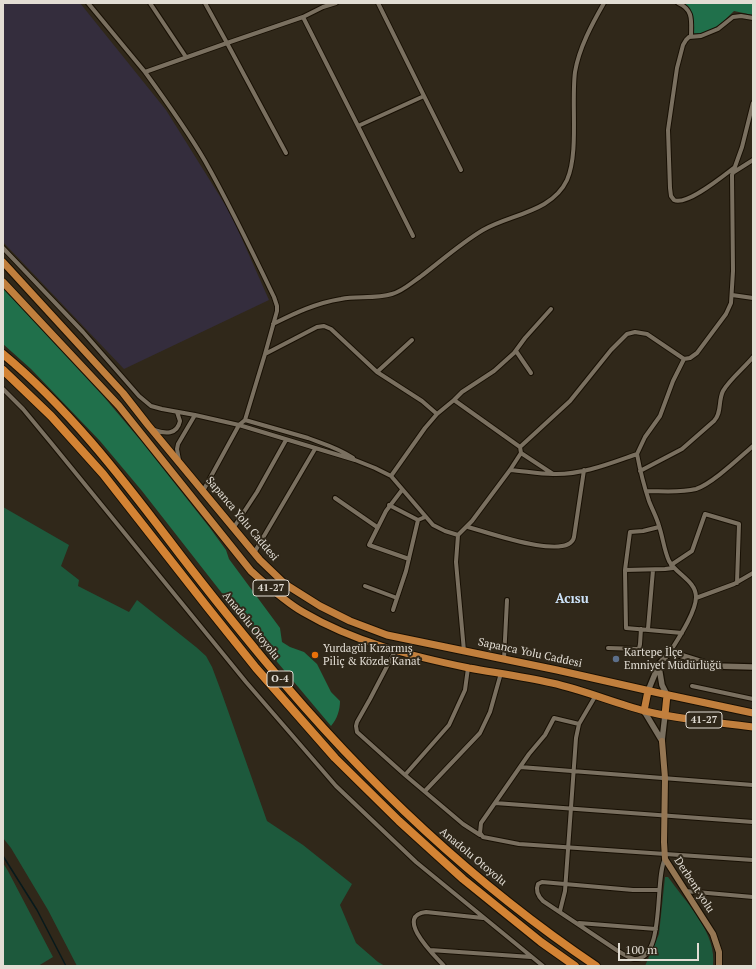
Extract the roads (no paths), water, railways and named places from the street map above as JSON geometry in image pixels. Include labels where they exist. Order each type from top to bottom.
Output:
[{"type":"highway","name":"Sapanca Yolu Caddesi","points":[[3,262],[123,393],[151,430],[234,527],[254,553],[285,584],[320,606],[350,621],[387,636],[557,670],[753,713]]},
{"type":"highway","name":"41-27","points":[[3,282],[118,406],[251,571],[276,593],[302,612],[332,628],[364,641],[395,651],[468,668],[551,683],[596,695],[644,711],[753,727]]},
{"type":"highway","name":"Anadolu Otoyolu","points":[[3,354],[58,406],[112,466],[217,602],[294,696],[374,782],[406,814],[468,869],[549,933],[596,966]]},
{"type":"highway","name":"Anadolu Otoyolu","points":[[3,370],[51,416],[103,474],[256,668],[335,758],[399,821],[463,880],[541,942],[575,966]]},
{"type":"highway","points":[[644,711],[648,691]]},
{"type":"highway","points":[[664,715],[667,695]]},
{"type":"main road","name":"Derbent yolu","points":[[662,741],[665,778],[665,857],[684,891],[713,934],[719,952],[719,966]]},
{"type":"street","points":[[88,3],[145,72],[183,126],[226,199],[277,306],[245,420],[239,425],[203,491]]},
{"type":"street","points":[[150,3],[186,57]]},
{"type":"street","points":[[205,3],[286,153]]},
{"type":"street","points":[[145,72],[336,3]]},
{"type":"street","points":[[378,3],[462,170]]},
{"type":"street","points":[[273,324],[299,311],[326,302],[391,294],[400,291],[483,230],[536,208],[555,196],[563,187],[571,170],[574,143],[574,94],[576,65],[586,38],[604,3]]},
{"type":"street","points":[[678,3],[685,6],[688,10],[691,36]]},
{"type":"street","points":[[303,16],[412,236]]},
{"type":"street","points":[[736,167],[702,191],[687,199],[677,201],[674,200],[672,196],[668,146],[669,122],[679,60],[686,40],[691,36],[701,36],[718,29],[733,17],[741,16],[753,18]]},
{"type":"street","points":[[358,126],[424,96]]},
{"type":"street","points":[[520,448],[570,401],[611,350],[627,334],[635,332],[647,334],[684,359],[690,358],[700,350],[729,309],[732,295],[732,183],[753,104]]},
{"type":"street","points":[[734,172],[753,160]]},
{"type":"street","points":[[3,248],[83,332],[142,400],[156,408],[239,425],[355,460],[384,472],[391,476],[425,517],[437,528],[458,535]]},
{"type":"street","points":[[732,295],[753,298]]},
{"type":"street","points":[[391,476],[425,428],[437,414],[462,392],[494,371],[516,351],[525,338],[551,309]]},
{"type":"street","points":[[264,354],[324,326],[331,329],[377,372],[422,402],[437,414]]},
{"type":"street","points":[[377,372],[412,340]]},
{"type":"street","points":[[516,351],[530,373]]},
{"type":"street","points":[[640,471],[682,449],[714,421],[718,415],[724,390],[753,357]]},
{"type":"street","points":[[648,691],[659,664],[670,652],[682,633],[694,607],[696,598],[691,584],[672,566],[665,551],[659,527],[640,471],[637,454],[645,437],[662,412],[673,381],[684,359]]},
{"type":"street","points":[[3,389],[23,409],[99,500],[132,544],[246,682],[336,786],[416,862],[543,966]]},
{"type":"street","points":[[454,400],[520,448],[521,453],[468,526],[458,535],[456,562],[464,651]]},
{"type":"street","points":[[151,430],[163,433],[174,431],[178,428],[180,422],[177,412]]},
{"type":"street","points":[[179,462],[177,449],[178,444],[195,415]]},
{"type":"street","points":[[245,420],[280,429],[328,445],[342,451],[355,460]]},
{"type":"street","points":[[234,527],[257,492],[286,440]]},
{"type":"street","points":[[646,491],[682,490],[700,487],[717,476],[753,446]]},
{"type":"street","points":[[254,553],[315,449]]},
{"type":"street","points":[[521,453],[553,474]]},
{"type":"street","points":[[510,470],[553,474],[584,470],[637,454]]},
{"type":"street","points":[[468,526],[533,545],[546,546],[570,544],[574,537],[584,470]]},
{"type":"street","points":[[402,490],[389,506],[369,545],[409,558]]},
{"type":"street","points":[[335,498],[377,527]]},
{"type":"street","points":[[389,506],[418,520],[425,517]]},
{"type":"street","points":[[625,570],[653,570],[672,566],[692,551],[705,514],[739,524],[737,583]]},
{"type":"street","points":[[394,610],[418,520]]},
{"type":"street","points":[[659,527],[643,531],[630,532],[625,570],[626,628],[682,633]]},
{"type":"street","points":[[648,629],[653,570]]},
{"type":"street","points":[[696,598],[737,583],[753,574]]},
{"type":"street","points":[[365,586],[397,598]]},
{"type":"street","points":[[504,659],[507,600]]},
{"type":"street","points":[[608,648],[639,649],[641,629]]},
{"type":"street","points":[[361,650],[364,641]]},
{"type":"street","points":[[395,651],[357,722],[357,732],[365,741],[462,824],[483,838],[665,857],[753,860]]},
{"type":"street","points":[[670,652],[715,666],[753,667]]},
{"type":"street","points":[[659,664],[661,680],[667,695]]},
{"type":"street","points":[[404,775],[449,725],[465,690],[468,668]]},
{"type":"street","points":[[424,791],[480,733],[490,712],[501,673]]},
{"type":"street","points":[[692,686],[753,699]]},
{"type":"street","points":[[560,911],[566,884],[576,738],[579,724],[596,695]]},
{"type":"street","points":[[644,711],[662,741]]},
{"type":"street","points":[[662,741],[664,715]]},
{"type":"street","points":[[480,835],[481,823],[545,735],[554,718],[579,724]]},
{"type":"street","points":[[520,768],[753,785]]},
{"type":"street","points":[[495,803],[753,822]]},
{"type":"street","points":[[659,890],[633,890],[542,882],[536,887],[538,896],[543,901],[618,951],[634,959],[642,958],[652,946],[656,929],[661,867],[665,857]]},
{"type":"street","points":[[684,891],[753,897]]},
{"type":"street","points":[[444,966],[419,937],[414,926],[415,918],[419,914],[426,912],[483,918]]},
{"type":"street","points":[[578,923],[656,929]]},
{"type":"street","points":[[430,950],[531,957]]},
{"type":"waterway","points":[[3,856],[37,910],[66,966]]},
{"type":"place","name":"Yurdagül Kızarmış Piliç & Közde Kanat","points":[[315,655]]},
{"type":"place","name":"Kartepe İlçe Emniyet Müdürlüğü","points":[[616,659]]},
{"type":"district","name":"Acısu","points":[[572,599]]}]
